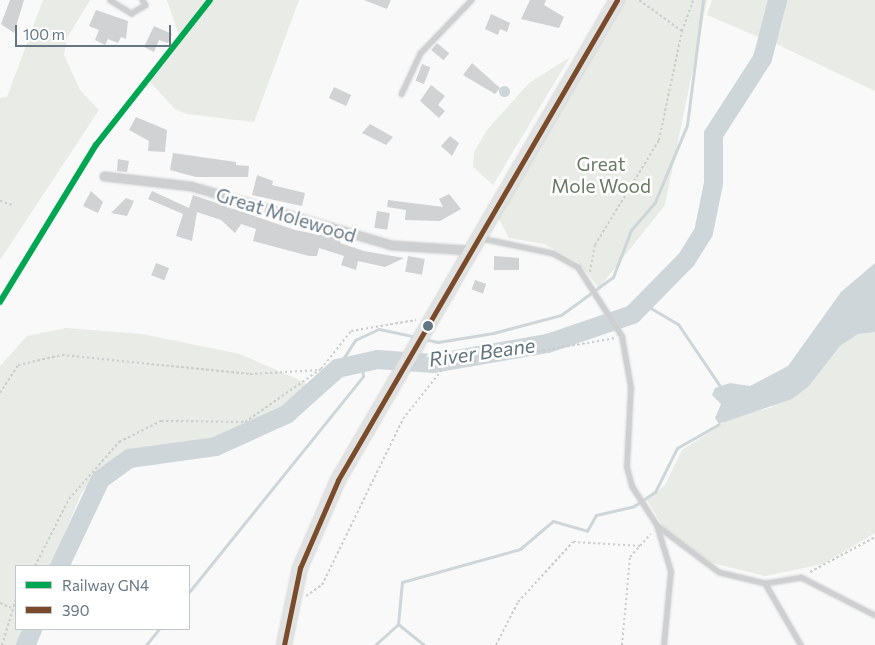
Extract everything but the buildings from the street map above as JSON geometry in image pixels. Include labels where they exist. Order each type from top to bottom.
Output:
[{"type":"main road","points":[[284,645],[300,568],[317,523],[468,250],[617,0]]},
{"type":"street","name":"Great Molewood","points":[[104,176],[191,186],[392,245],[468,250]]},
{"type":"lane","points":[[110,0],[131,13],[145,5],[148,0]]},
{"type":"lane","points":[[142,0],[145,5]]},
{"type":"lane","points":[[401,94],[420,53],[470,0]]},
{"type":"lane","points":[[477,235],[494,244],[553,253],[578,267],[603,301],[621,334],[630,365],[625,438],[632,486],[657,526],[671,571],[664,645]]},
{"type":"lane","points":[[657,526],[719,572],[765,583],[801,577],[875,615]]},
{"type":"lane","points":[[765,583],[801,645]]},
{"type":"path","points":[[639,0],[682,31]]},
{"type":"path","points":[[590,282],[595,245],[658,140],[682,31],[693,0]]},
{"type":"path","points":[[0,201],[13,205]]},
{"type":"path","points":[[36,565],[68,499],[119,442],[161,421],[245,422],[321,370],[351,331],[385,322],[431,319]]},
{"type":"path","points":[[301,599],[322,585],[403,419],[444,367],[621,334]]},
{"type":"path","points":[[0,393],[18,365],[62,355],[250,374],[321,370]]},
{"type":"path","points":[[622,645],[630,557],[642,546],[657,526]]},
{"type":"path","points":[[801,577],[875,537]]},
{"type":"path","points":[[496,645],[518,602],[573,542],[642,546]]},
{"type":"path","points":[[2,645],[11,608],[15,601]]},
{"type":"path","points":[[0,603],[11,608]]},
{"type":"green space","points":[[43,0],[90,0],[67,38],[64,55],[80,90],[99,110],[0,260],[0,98],[7,97]]},
{"type":"green space","points":[[167,0],[299,0],[254,122],[187,114],[175,109],[149,81],[150,73],[180,39]]},
{"type":"green space","name":"Great Mole Wood","points":[[624,0],[707,0],[665,205],[599,288],[578,262],[544,244],[509,238],[498,217]]},
{"type":"green space","points":[[712,0],[773,0],[763,39],[707,15]]},
{"type":"green space","points":[[783,0],[875,0],[875,91],[770,41]]},
{"type":"green space","points":[[570,57],[493,185],[473,167],[474,152],[487,130],[529,83]]},
{"type":"green space","points":[[66,328],[142,334],[240,354],[304,382],[314,392],[242,436],[199,447],[140,451],[103,467],[81,494],[51,565],[15,565],[15,630],[25,630],[19,645],[0,645],[0,366],[27,336]]},
{"type":"green space","points":[[875,332],[875,533],[823,564],[765,576],[712,563],[664,528],[647,500],[665,485],[682,450],[736,415],[770,408],[809,386],[840,346],[858,334]]},
{"type":"shaded area","points":[[504,85],[510,91],[504,97],[498,91]]},
{"type":"shaded area","points":[[875,263],[875,332],[858,334],[840,346],[809,386],[792,399],[719,424],[715,418],[721,404],[712,395],[715,388],[730,383],[750,386],[788,366],[841,292]]},
{"type":"waterway","points":[[424,339],[438,342],[493,333],[561,315],[613,277],[631,230],[655,202],[687,125],[703,0]]},
{"type":"waterway","name":"River Beane","points":[[59,565],[100,479],[129,458],[215,446],[286,414],[337,368],[377,359],[433,363],[547,343],[632,314],[686,259],[703,232],[713,183],[713,134],[762,58],[777,0]]},
{"type":"waterway","points":[[642,303],[678,324],[720,386]]},
{"type":"waterway","points":[[337,368],[355,340],[379,329],[416,337]]},
{"type":"waterway","points":[[190,591],[363,376],[361,362]]},
{"type":"waterway","points":[[375,645],[398,624],[402,582],[520,549],[553,521],[587,531],[596,515],[634,506],[655,492],[677,448],[719,424]]},
{"type":"waterway","points":[[398,624],[424,645]]},
{"type":"waterway","name":"River Beane","points":[[25,645],[32,630]]},
{"type":"waterway","points":[[146,645],[158,630]]},
{"type":"rail line","name":"GN4","points":[[0,302],[96,145],[210,0]]},
{"type":"transit line","name":"390","points":[[284,645],[300,568],[338,480],[617,0]]}]
